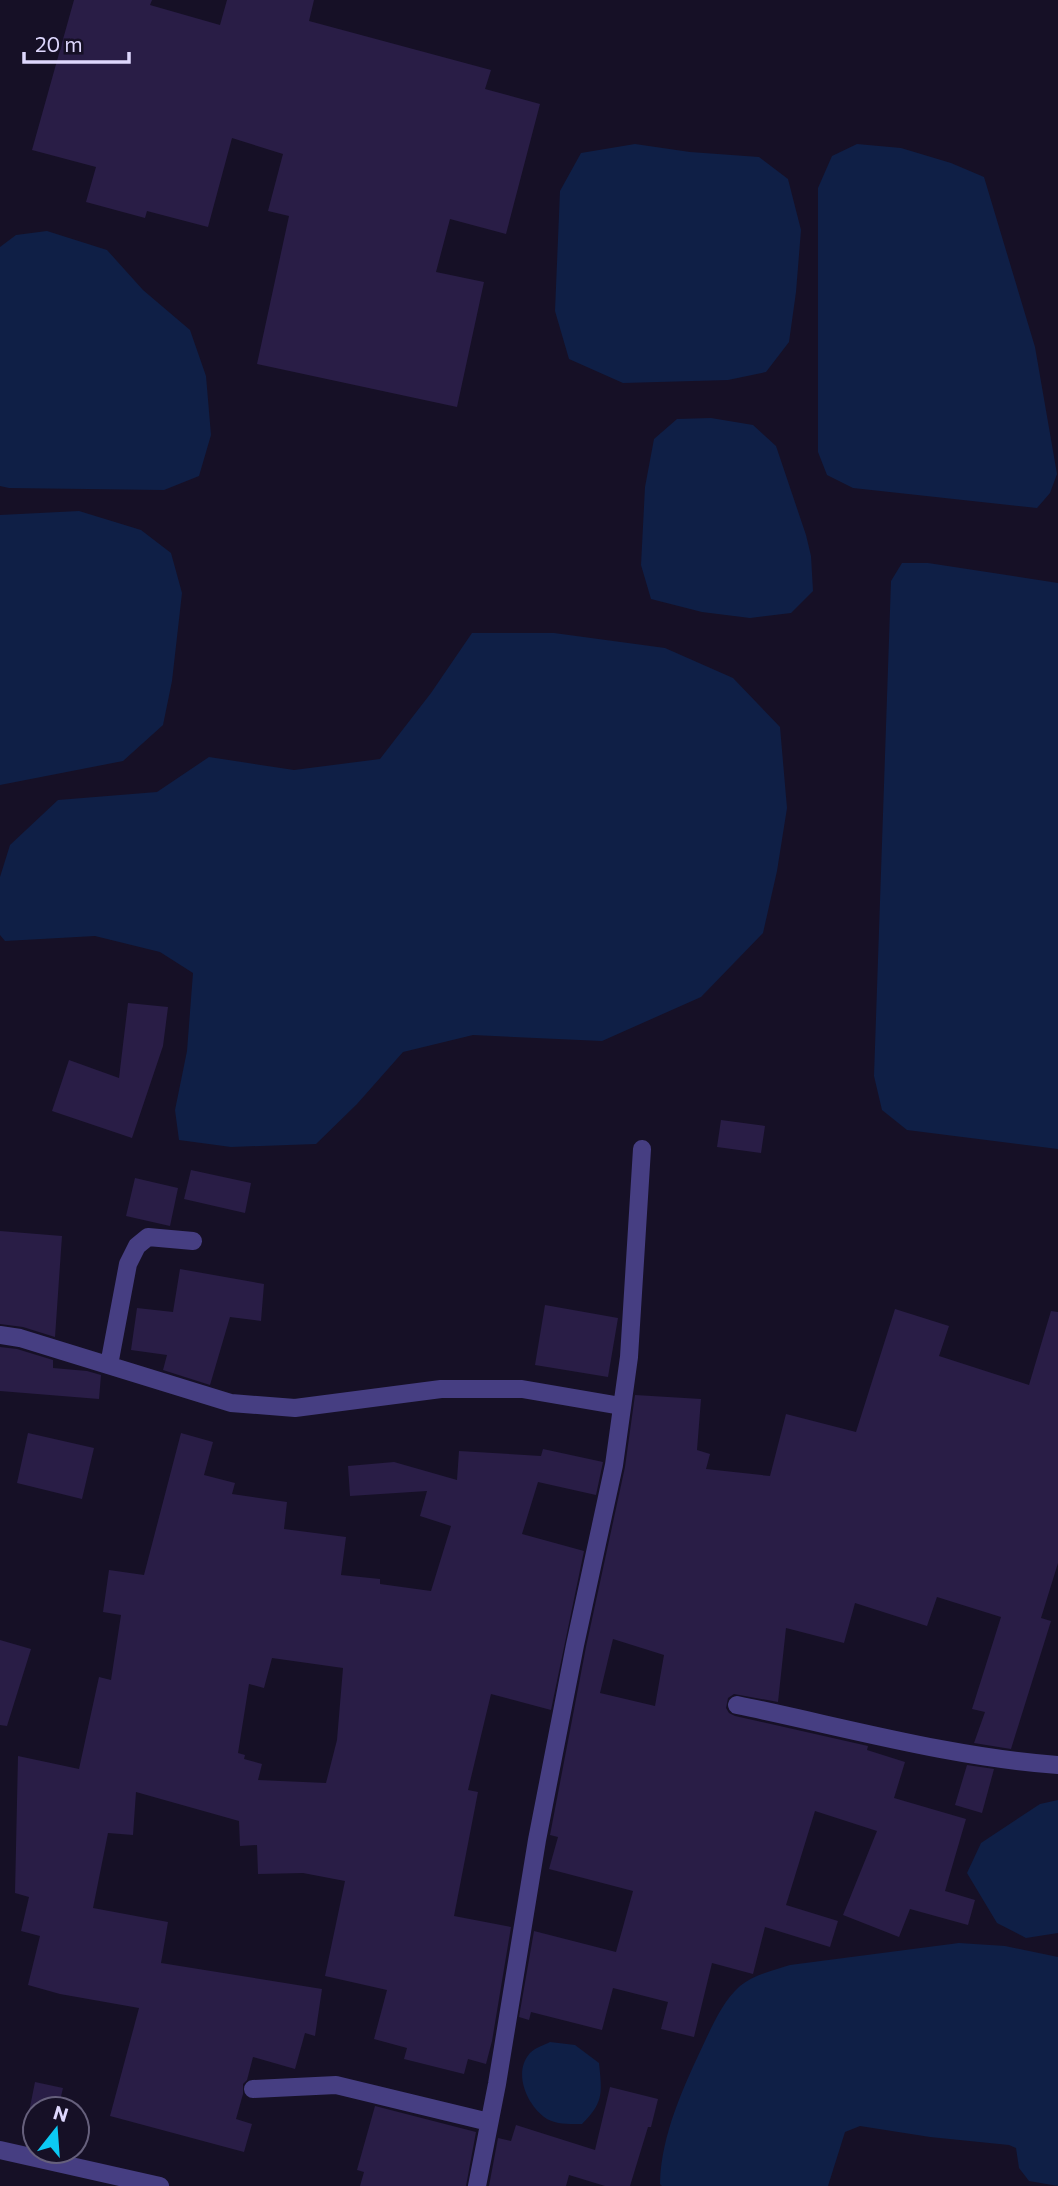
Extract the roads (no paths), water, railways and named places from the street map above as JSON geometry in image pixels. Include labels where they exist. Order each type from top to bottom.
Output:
[{"type":"street","points":[[477,2186],[535,1849],[614,1465],[629,1357],[642,1149]]},
{"type":"street","points":[[109,1365],[128,1264],[137,1245],[148,1237],[193,1241]]},
{"type":"street","points":[[0,1335],[20,1338],[231,1404],[295,1408],[441,1389],[522,1389],[621,1406]]},
{"type":"street","points":[[737,1705],[831,1724],[936,1750],[1058,1765]]},
{"type":"street","points":[[253,2089],[336,2085],[489,2122]]},
{"type":"street","points":[[0,2150],[160,2186]]},
{"type":"water","points":[[635,144],[690,152],[759,157],[788,179],[801,230],[796,292],[789,342],[766,372],[728,380],[623,383],[569,359],[555,311],[560,191],[581,153]]},
{"type":"water","points":[[857,144],[901,148],[951,163],[984,177],[1035,347],[1057,474],[1050,493],[1037,508],[853,488],[827,475],[818,452],[818,188],[832,156]]},
{"type":"water","points":[[47,231],[107,250],[143,290],[190,330],[206,376],[211,435],[199,476],[164,490],[0,486],[0,247],[16,235]]},
{"type":"water","points":[[711,418],[753,425],[776,446],[811,556],[813,591],[791,613],[750,618],[702,612],[651,599],[641,565],[645,487],[654,439],[677,419]]},
{"type":"water","points":[[79,511],[141,530],[171,553],[182,593],[172,681],[163,725],[123,761],[0,785],[0,515]]},
{"type":"water","points":[[902,563],[928,563],[1058,583],[1058,1149],[907,1130],[882,1110],[874,1076],[891,581]]},
{"type":"water","points":[[472,633],[554,633],[665,648],[733,678],[780,727],[787,808],[763,933],[701,997],[602,1041],[473,1035],[403,1052],[357,1104],[316,1144],[231,1147],[179,1140],[175,1110],[187,1051],[193,973],[160,952],[95,936],[5,941],[0,935],[0,877],[10,845],[58,800],[157,792],[209,757],[294,770],[380,759],[431,693]]},
{"type":"water","points":[[1058,1800],[1058,1933],[1026,1938],[997,1923],[967,1873],[981,1843],[1040,1804]]},
{"type":"water","points":[[959,1943],[1005,1946],[1058,1957],[1058,2186],[1029,2181],[1019,2168],[1016,2148],[1009,2145],[860,2126],[845,2132],[828,2186],[660,2184],[664,2147],[682,2093],[716,2019],[740,1986],[757,1976],[790,1965]]},
{"type":"water","points":[[550,2042],[575,2045],[599,2063],[600,2096],[598,2103],[582,2124],[562,2124],[548,2120],[527,2096],[522,2078],[525,2061],[532,2051]]}]
